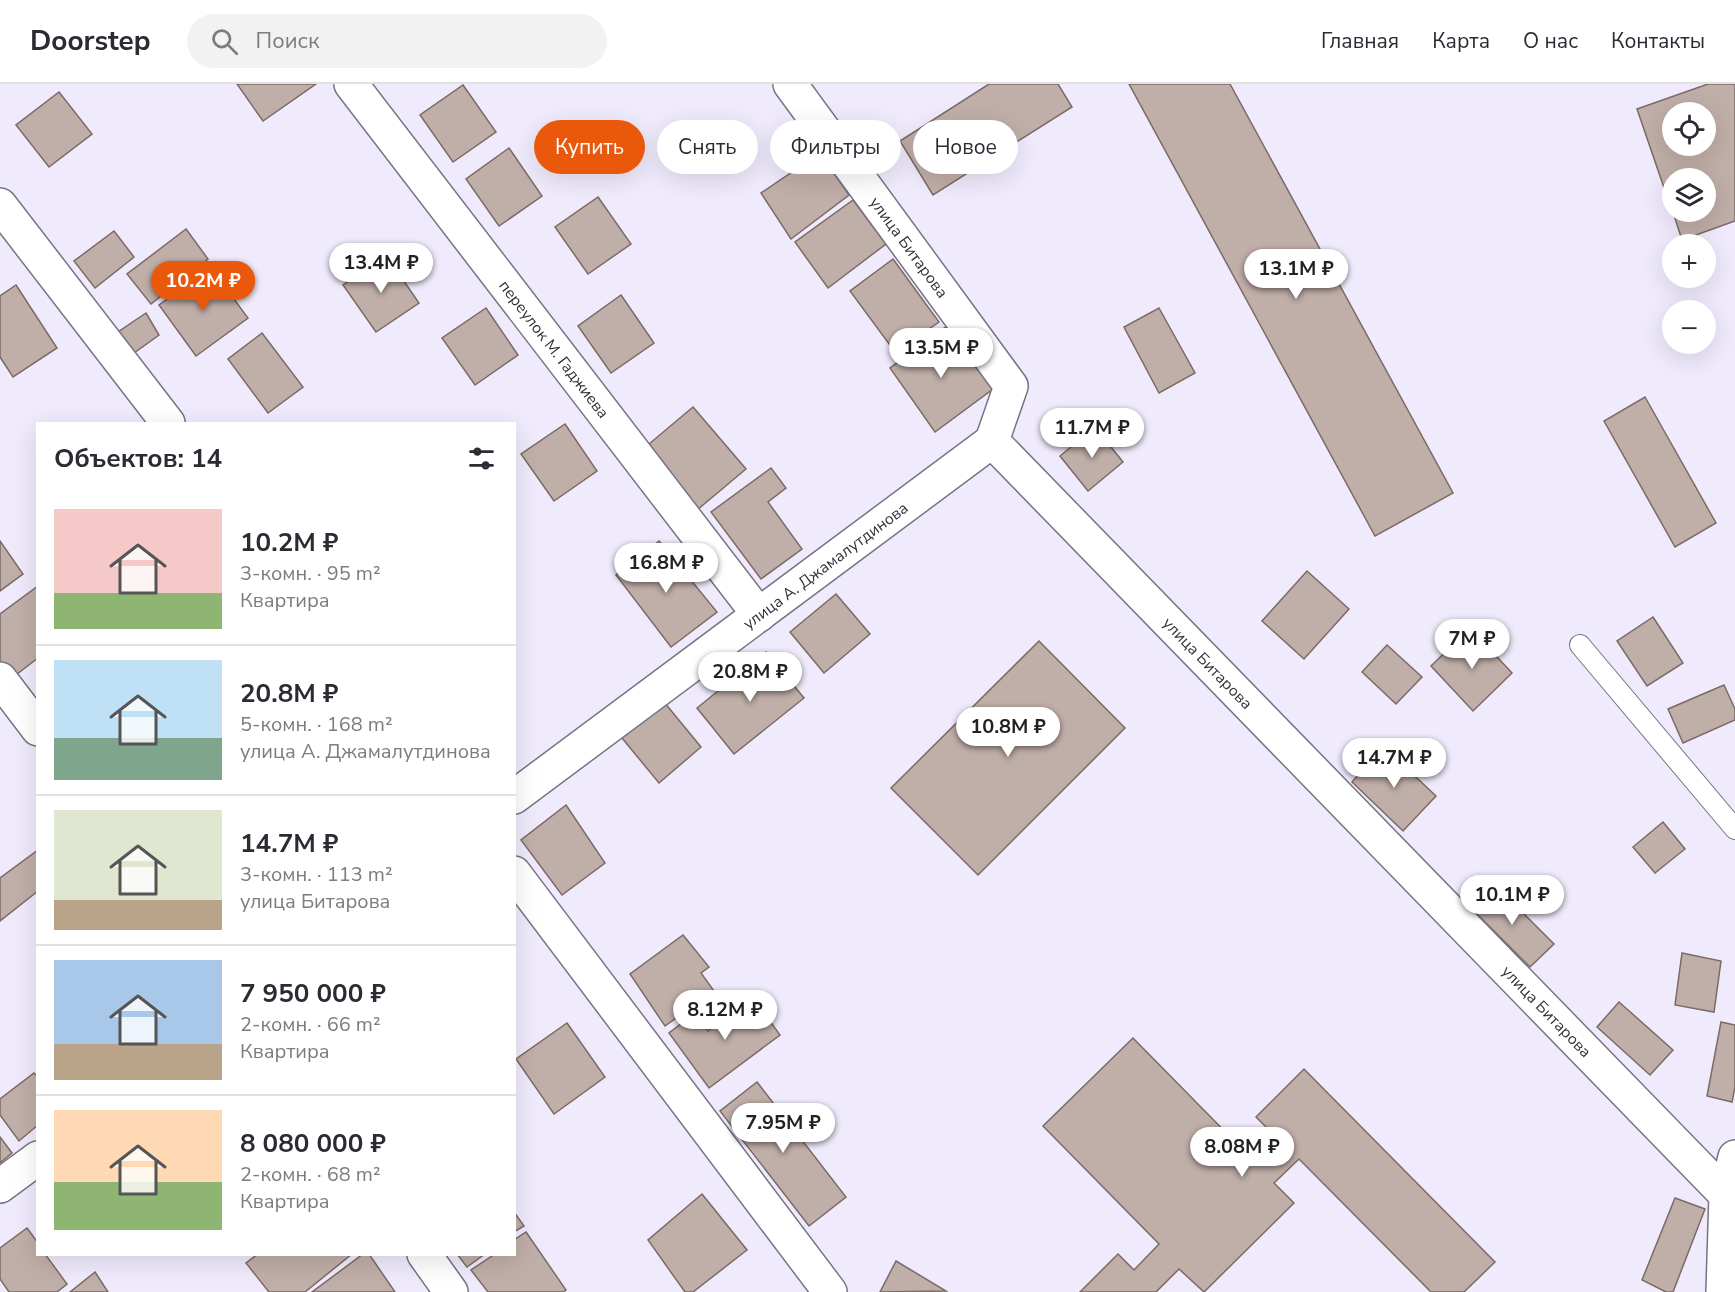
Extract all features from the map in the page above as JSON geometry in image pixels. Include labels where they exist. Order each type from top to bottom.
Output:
[{"type":"street","name":"переулок М. Гаджиева","points":[[351,84],[759,615]]},
{"type":"street","name":"улица Битарова","points":[[790,84],[1011,386],[992,441],[1726,1195]]},
{"type":"street","points":[[0,204],[167,422]]},
{"type":"street","name":"улица А. Джамалутдинова","points":[[516,796],[992,441]]},
{"type":"street","points":[[0,680],[36,726]]},
{"type":"street","points":[[516,876],[830,1292]]},
{"type":"street","points":[[1723,1292],[1726,1195],[1735,1157]]},
{"type":"street","points":[[0,1186],[36,1159]]},
{"type":"street","points":[[425,1256],[451,1292]]},
{"type":"lane","points":[[1580,645],[1735,829]]},
{"type":"building","points":[[237,84],[316,84],[263,121]]},
{"type":"building","points":[[989,84],[1058,84],[1072,107],[1018,141],[1018,120],[933,120]]},
{"type":"building","points":[[1129,84],[1230,84],[1453,493],[1375,536]]},
{"type":"building","points":[[1708,84],[1735,84],[1735,221],[1699,234],[1680,234],[1676,222],[1716,222],[1716,168],[1662,168],[1662,182],[1637,109]]},
{"type":"building","points":[[463,85],[496,132],[453,162],[420,115]]},
{"type":"building","points":[[59,92],[92,134],[49,167],[16,125]]},
{"type":"building","points":[[913,133],[913,162],[901,143]]},
{"type":"building","points":[[509,148],[542,196],[499,226],[466,179]]},
{"type":"building","points":[[789,174],[834,174],[849,195],[791,239],[761,193]]},
{"type":"building","points":[[920,174],[966,174],[933,195]]},
{"type":"building","points":[[598,197],[631,244],[588,274],[555,227]]},
{"type":"building","points":[[853,200],[886,244],[828,288],[795,242]]},
{"type":"building","points":[[186,229],[208,259],[151,304],[127,274]]},
{"type":"building","points":[[114,231],[134,257],[95,288],[74,261]]},
{"type":"building","points":[[386,255],[419,303],[376,332],[343,285]]},
{"type":"building","points":[[893,259],[939,322],[895,352],[850,291]]},
{"type":"building","points":[[211,268],[248,318],[196,356],[159,305]]},
{"type":"building","points":[[16,285],[57,348],[13,377],[0,357],[0,296]]},
{"type":"building","points":[[621,295],[654,343],[611,373],[578,326]]},
{"type":"building","points":[[486,308],[518,355],[475,385],[442,338]]},
{"type":"building","points":[[1159,308],[1195,373],[1159,393],[1124,327]]},
{"type":"building","points":[[146,313],[159,335],[134,353],[118,332]]},
{"type":"building","points":[[947,326],[993,389],[935,432],[890,368]]},
{"type":"building","points":[[262,333],[303,387],[268,413],[228,359]]},
{"type":"building","points":[[1645,397],[1716,523],[1675,547],[1604,421]]},
{"type":"building","points":[[693,407],[746,469],[697,510],[649,444]]},
{"type":"building","points":[[565,424],[597,471],[554,501],[521,454]]},
{"type":"building","points":[[1095,427],[1123,462],[1088,491],[1060,456]]},
{"type":"building","points":[[771,468],[786,488],[768,502],[802,549],[761,579],[711,512]]},
{"type":"building","points":[[0,541],[23,574],[0,591]]},
{"type":"building","points":[[659,541],[717,612],[671,647],[616,575]]},
{"type":"building","points":[[1307,571],[1349,609],[1304,659],[1262,621]]},
{"type":"building","points":[[36,587],[36,660],[12,678],[0,661],[0,614]]},
{"type":"building","points":[[836,594],[870,634],[824,673],[790,632]]},
{"type":"building","points":[[1653,617],[1683,663],[1647,686],[1617,641]]},
{"type":"building","points":[[1470,628],[1512,673],[1473,711],[1431,666]]},
{"type":"building","points":[[1039,641],[1125,728],[978,875],[891,788]]},
{"type":"building","points":[[1387,645],[1422,677],[1396,704],[1362,672]]},
{"type":"building","points":[[766,652],[804,698],[734,754],[697,708]]},
{"type":"building","points":[[1724,685],[1735,709],[1735,720],[1683,743],[1668,709]]},
{"type":"building","points":[[664,702],[701,747],[659,783],[622,738]]},
{"type":"building","points":[[1384,747],[1436,796],[1403,831],[1352,782]]},
{"type":"building","points":[[566,805],[605,863],[562,895],[521,840]]},
{"type":"building","points":[[1663,822],[1685,849],[1655,873],[1633,847]]},
{"type":"building","points":[[36,851],[36,893],[0,921],[0,878]]},
{"type":"building","points":[[1494,884],[1554,944],[1530,967],[1470,907]]},
{"type":"building","points":[[683,935],[709,967],[701,973],[714,991],[665,1026],[630,974]]},
{"type":"building","points":[[1682,953],[1721,961],[1714,1012],[1675,1005]]},
{"type":"building","points":[[752,996],[780,1035],[709,1088],[669,1033],[694,1014],[708,1031]]},
{"type":"building","points":[[1619,1002],[1673,1050],[1650,1075],[1597,1027]]},
{"type":"building","points":[[1721,1022],[1735,1025],[1735,1087],[1732,1102],[1707,1096]]},
{"type":"building","points":[[567,1023],[605,1077],[554,1114],[516,1059]]},
{"type":"building","points":[[1133,1038],[1251,1158],[1274,1135],[1256,1117],[1304,1069],[1495,1262],[1464,1292],[1431,1292],[1299,1159],[1274,1183],[1294,1203],[1204,1292],[1179,1269],[1156,1292],[1080,1292],[1118,1254],[1134,1270],[1159,1244],[1043,1126]]},
{"type":"building","points":[[34,1073],[36,1075],[36,1127],[19,1141],[0,1115],[0,1099]]},
{"type":"building","points":[[757,1082],[846,1197],[809,1226],[720,1111]]},
{"type":"building","points":[[0,1137],[12,1153],[0,1163]]},
{"type":"building","points":[[702,1194],[747,1250],[693,1292],[685,1292],[648,1240]]},
{"type":"building","points":[[1675,1198],[1705,1209],[1673,1292],[1666,1292],[1642,1280]]},
{"type":"building","points":[[516,1215],[524,1226],[516,1231]]},
{"type":"building","points":[[27,1228],[36,1240],[36,1256],[46,1256],[67,1284],[57,1292],[9,1292],[0,1279],[0,1248]]},
{"type":"building","points":[[526,1232],[566,1290],[563,1292],[488,1292],[471,1270],[492,1256],[516,1256],[516,1239]]},
{"type":"building","points":[[255,1256],[350,1256],[305,1292],[269,1292],[246,1263]]},
{"type":"building","points":[[360,1256],[370,1256],[395,1292],[312,1292]]},
{"type":"building","points":[[459,1256],[482,1256],[467,1267]]},
{"type":"building","points":[[896,1261],[946,1291],[880,1292]]},
{"type":"building","points":[[95,1272],[108,1292],[70,1292]]}]
